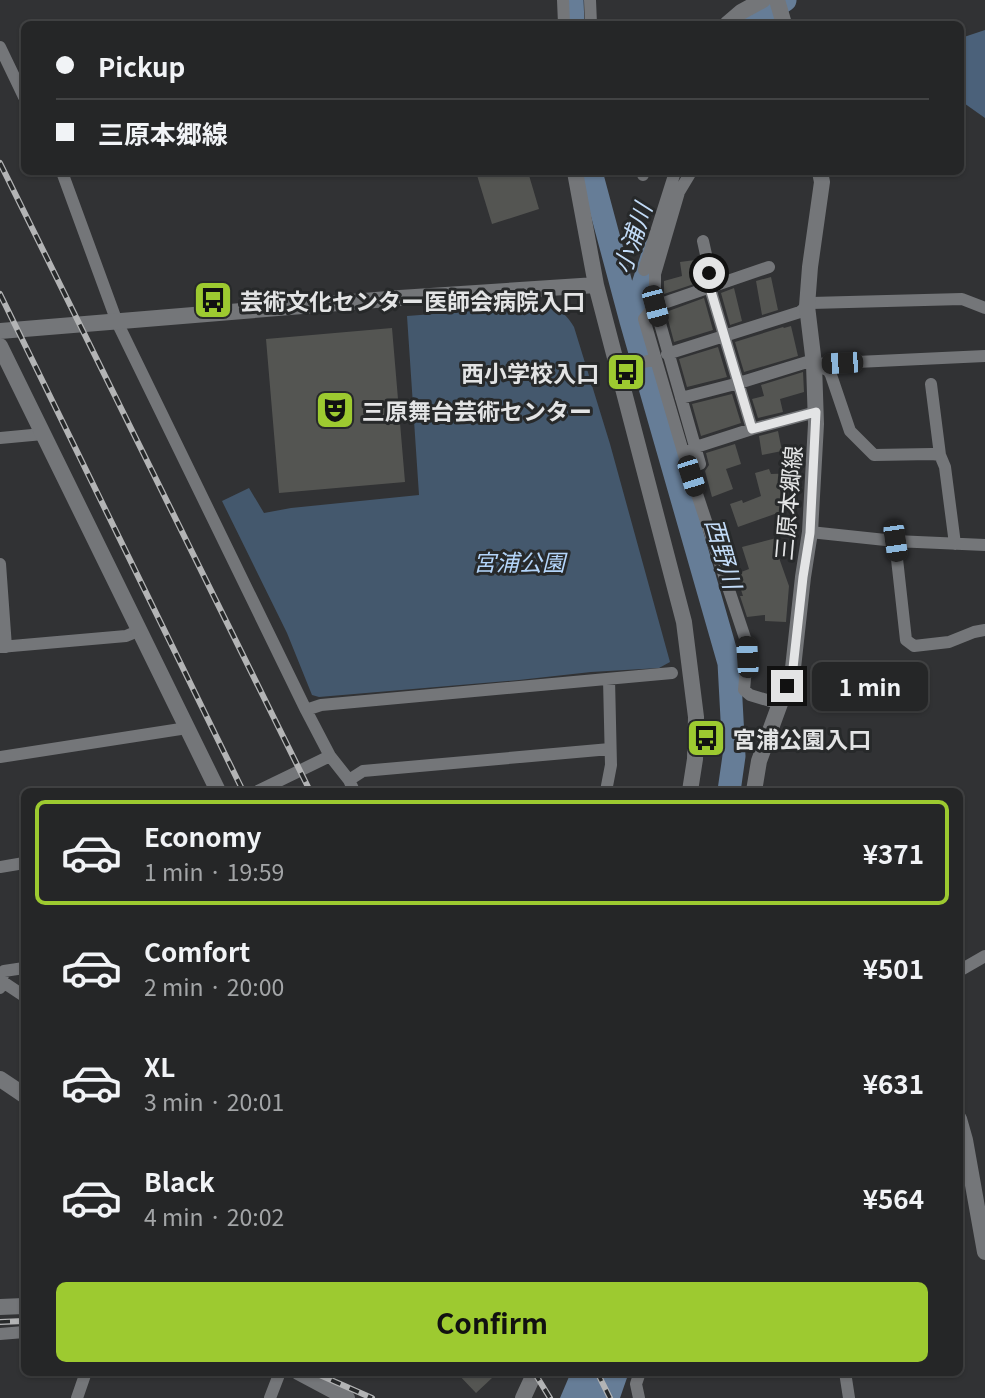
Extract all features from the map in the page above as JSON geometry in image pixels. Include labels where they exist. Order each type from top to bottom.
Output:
[{"type":"street","points":[[563,0],[564,21]]},
{"type":"street","points":[[590,0],[592,21]]},
{"type":"street","points":[[730,21],[763,0]]},
{"type":"street","points":[[777,0],[783,21]]},
{"type":"street","points":[[0,47],[21,91]]},
{"type":"street","points":[[63,175],[117,322],[306,710],[330,756],[351,786],[363,771],[610,749]]},
{"type":"street","points":[[576,175],[596,285],[684,622],[696,717],[695,759],[690,788]]},
{"type":"street","points":[[643,270],[674,175]]},
{"type":"street","points":[[689,175],[679,192],[655,274],[655,306],[661,356],[684,455],[746,641],[744,690],[750,695],[780,705]]},
{"type":"street","name":"三原本郷線","points":[[754,788],[759,761],[793,668],[810,533],[816,412],[807,306],[822,182],[821,175]]},
{"type":"street","points":[[703,241],[710,288],[752,429]]},
{"type":"street","points":[[655,306],[769,267]]},
{"type":"street","points":[[0,331],[400,298],[596,285]]},
{"type":"street","points":[[626,367],[800,312],[811,303],[962,299],[985,308]]},
{"type":"street","points":[[0,346],[216,788]]},
{"type":"street","points":[[661,356],[681,398],[701,464]]},
{"type":"street","points":[[814,365],[985,356]]},
{"type":"street","points":[[681,398],[807,362],[828,370],[850,431],[874,455],[940,455]]},
{"type":"street","points":[[931,384],[955,544]]},
{"type":"street","points":[[684,455],[696,447],[816,412]]},
{"type":"street","points":[[0,438],[43,434]]},
{"type":"street","points":[[810,533],[895,541],[985,545]]},
{"type":"street","points":[[895,541],[906,640],[914,646],[937,644],[985,631]]},
{"type":"street","points":[[0,564],[3,647],[126,636],[138,631]]},
{"type":"street","points":[[306,710],[321,705],[672,673]]},
{"type":"street","points":[[607,788],[611,765],[609,679]]},
{"type":"street","points":[[0,757],[187,729]]},
{"type":"street","points":[[264,788],[330,756]]},
{"type":"street","points":[[0,867],[21,864]]},
{"type":"street","points":[[963,969],[985,956]]},
{"type":"street","points":[[21,968],[4,971],[0,983],[21,994]]},
{"type":"street","points":[[0,1079],[21,1093]]},
{"type":"street","points":[[963,1133],[985,1252]]},
{"type":"street","points":[[0,1307],[21,1306]]},
{"type":"street","points":[[0,1334],[21,1332]]},
{"type":"street","points":[[77,1398],[85,1376]]},
{"type":"street","points":[[270,1398],[277,1376]]},
{"type":"street","points":[[306,1376],[347,1398]]},
{"type":"street","points":[[523,1398],[533,1376]]},
{"type":"street","points":[[639,1376],[636,1384],[639,1398]]},
{"type":"street","points":[[846,1376],[849,1398]]},
{"type":"green space","name":"宮浦公園","points":[[522,307],[558,310],[574,327],[610,444],[670,662],[659,668],[319,697],[312,695],[287,633],[222,501],[249,488],[264,513],[419,495],[407,316]]},
{"type":"shaded area","points":[[985,30],[985,118],[964,103],[964,37]]},
{"type":"shaded area","points":[[569,1376],[628,1376],[620,1398],[560,1398]]},
{"type":"building","points":[[477,175],[529,175],[539,209],[492,224]]},
{"type":"building","points":[[695,260],[697,283],[664,294],[664,281],[682,276],[680,262]]},
{"type":"building","points":[[771,277],[778,310],[762,315],[756,281]]},
{"type":"building","points":[[734,288],[742,321],[730,325],[721,293]]},
{"type":"building","points":[[704,298],[713,330],[674,342],[666,312]]},
{"type":"building","points":[[791,326],[798,356],[744,372],[735,342]]},
{"type":"building","name":"三原舞台芸術センター","points":[[392,328],[405,482],[279,493],[266,339]]},
{"type":"building","points":[[718,347],[727,377],[687,387],[679,359]]},
{"type":"building","points":[[803,372],[804,392],[780,399],[783,412],[758,418],[752,399],[764,396],[761,385]]},
{"type":"building","points":[[732,394],[741,423],[701,436],[692,404]]},
{"type":"building","points":[[778,431],[782,451],[762,455],[759,436]]},
{"type":"building","points":[[735,444],[741,464],[726,469],[733,489],[712,497],[705,471],[709,465],[706,453]]},
{"type":"building","points":[[769,469],[771,474],[800,473],[800,490],[780,490],[786,510],[738,527],[730,504],[742,500],[743,503],[761,496],[755,473]]},
{"type":"building","points":[[780,537],[785,553],[778,555],[789,586],[786,622],[765,621],[765,615],[747,617],[736,574],[749,569],[742,547]]},
{"type":"building","points":[[460,1376],[492,1378],[476,1393]]},
{"type":"waterway","name":"西野川","points":[[572,0],[573,21]]},
{"type":"waterway","name":"小浦川","points":[[745,21],[765,13],[785,0]]},
{"type":"waterway","name":"西野川","points":[[592,175],[729,663],[734,756],[729,788]]},
{"type":"waterway","name":"小浦川","points":[[631,321],[655,248]]},
{"type":"railway","points":[[0,163],[309,788]]},
{"type":"railway","points":[[0,294],[242,788]]},
{"type":"railway","points":[[0,1322],[21,1321]]},
{"type":"railway","points":[[322,1376],[372,1398]]},
{"type":"railway","points":[[536,1376],[550,1398]]},
{"type":"railway","points":[[599,1376],[610,1398]]},
{"type":"place","name":"芸術文化センター医師会病院入口","points":[[213,300]]},
{"type":"place","name":"西小学校入口","points":[[626,372]]},
{"type":"place","name":"三原舞台芸術センター","points":[[335,410]]},
{"type":"place","name":"宮浦公園入口","points":[[706,738]]},
{"type":"route","points":[[709,273],[710,288],[723,337],[752,429],[816,412],[810,533],[793,668],[787,686]]}]
